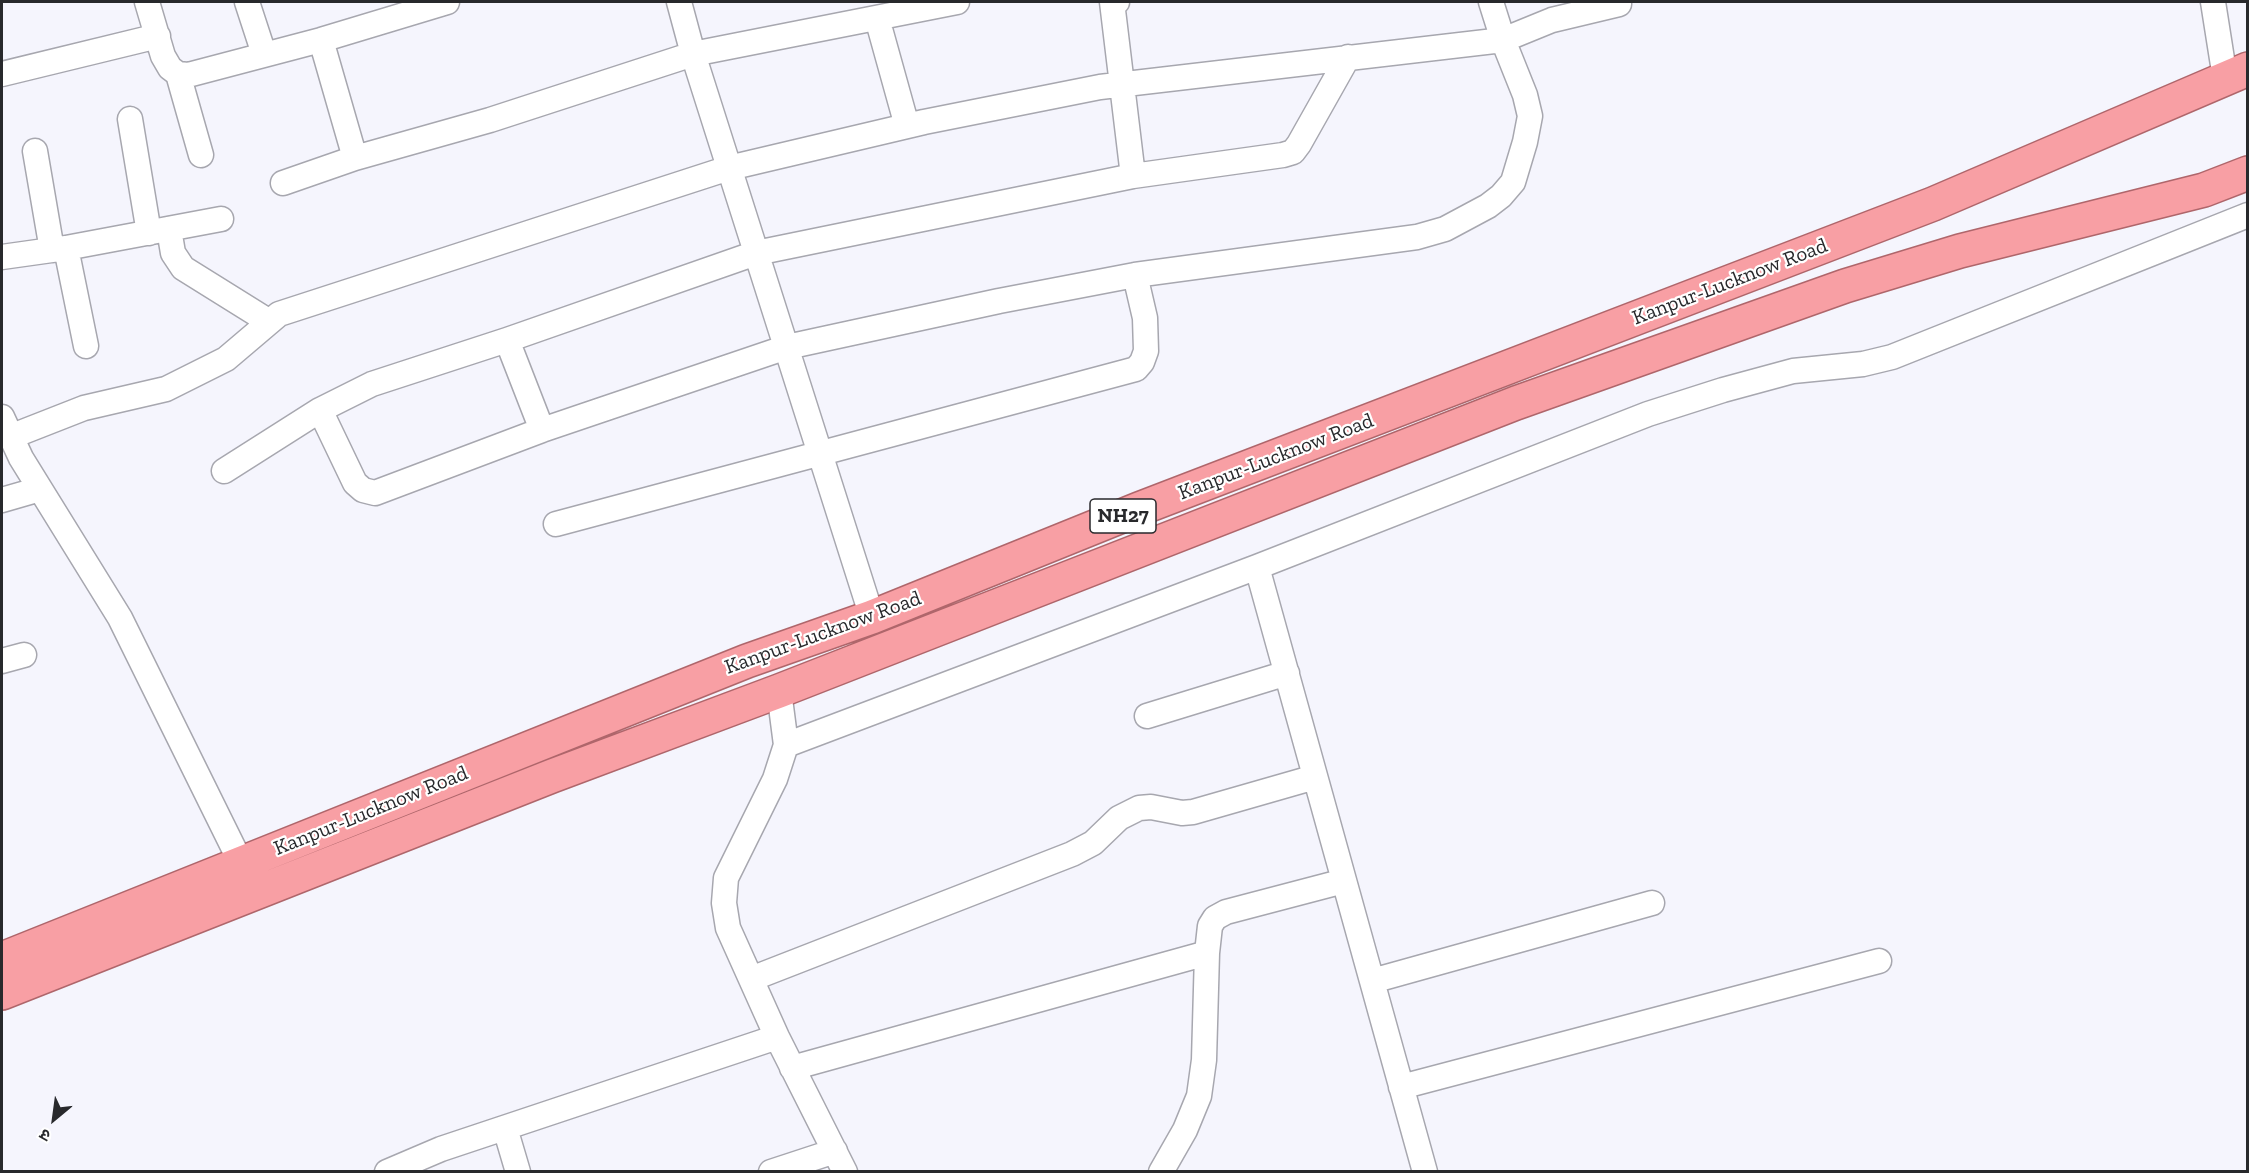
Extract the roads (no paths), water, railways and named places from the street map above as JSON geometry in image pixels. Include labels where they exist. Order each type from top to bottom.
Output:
[{"type":"highway","name":"Kanpur-Lucknow Road","points":[[2,959],[747,661],[872,617],[1139,509],[1932,204],[2239,73]]},
{"type":"highway","name":"Kanpur-Lucknow Road","points":[[2,993],[1516,403],[1845,286],[1971,248],[2204,190],[2247,172]]},
{"type":"highway","points":[[564,734],[575,768]]},
{"type":"street","points":[[147,2],[163,56],[170,68],[178,74],[188,75],[321,40],[447,2]]},
{"type":"street","points":[[247,2],[264,54]]},
{"type":"street","points":[[679,2],[693,54],[872,617]]},
{"type":"street","points":[[283,183],[355,158],[490,120],[693,54],[957,2]]},
{"type":"street","points":[[1117,2],[1112,2],[1133,176]]},
{"type":"street","points":[[320,410],[355,483],[363,490],[375,493],[542,430],[787,347],[999,301],[1135,275],[1417,237],[1445,229],[1488,206],[1513,182],[1520,165],[1530,116],[1525,95],[1491,2]]},
{"type":"street","points":[[2213,2],[2239,73]]},
{"type":"street","points":[[241,863],[120,618],[40,489],[6,427],[165,389],[225,359],[237,351],[268,321],[279,315],[729,168],[907,126],[1100,87],[1503,40],[1552,20],[1619,4]]},
{"type":"street","points":[[877,18],[907,126]]},
{"type":"street","points":[[2,74],[158,36]]},
{"type":"street","points":[[321,40],[355,158]]},
{"type":"street","points":[[224,471],[320,410],[372,384],[507,340],[756,253],[1133,176],[1293,152],[1348,57]]},
{"type":"street","points":[[178,74],[201,155]]},
{"type":"street","points":[[130,119],[159,231],[183,268],[268,321]]},
{"type":"street","points":[[35,151],[86,346]]},
{"type":"street","points":[[786,745],[1257,567],[1659,411],[1723,390],[1793,371],[1863,364],[1892,357],[2247,215]]},
{"type":"street","points":[[2,257],[59,249],[221,219]]},
{"type":"street","points":[[556,524],[1136,369],[1142,362],[1146,351],[1145,318],[1135,275]]},
{"type":"street","points":[[507,340],[542,430]]},
{"type":"street","points":[[2,500],[40,489]]},
{"type":"street","points":[[1257,567],[1425,1172]]},
{"type":"street","points":[[1148,716],[1287,673]]},
{"type":"street","points":[[771,1172],[840,1161],[777,1037],[728,928],[724,903],[726,878],[775,779],[786,745],[778,691]]},
{"type":"street","points":[[751,979],[1072,854],[1093,843],[1119,818],[1139,808],[1151,807],[1182,813],[1193,812],[1315,777]]},
{"type":"street","points":[[1161,1172],[1193,1113],[1202,1081],[1207,953],[1210,926],[1215,918],[1226,912],[1344,881]]},
{"type":"street","points":[[1372,981],[1652,903]]},
{"type":"street","points":[[792,1068],[1207,953]]},
{"type":"street","points":[[1401,1087],[1879,961]]},
{"type":"street","points":[[387,1172],[440,1160],[505,1128],[777,1037]]},
{"type":"street","points":[[505,1128],[518,1172]]}]
